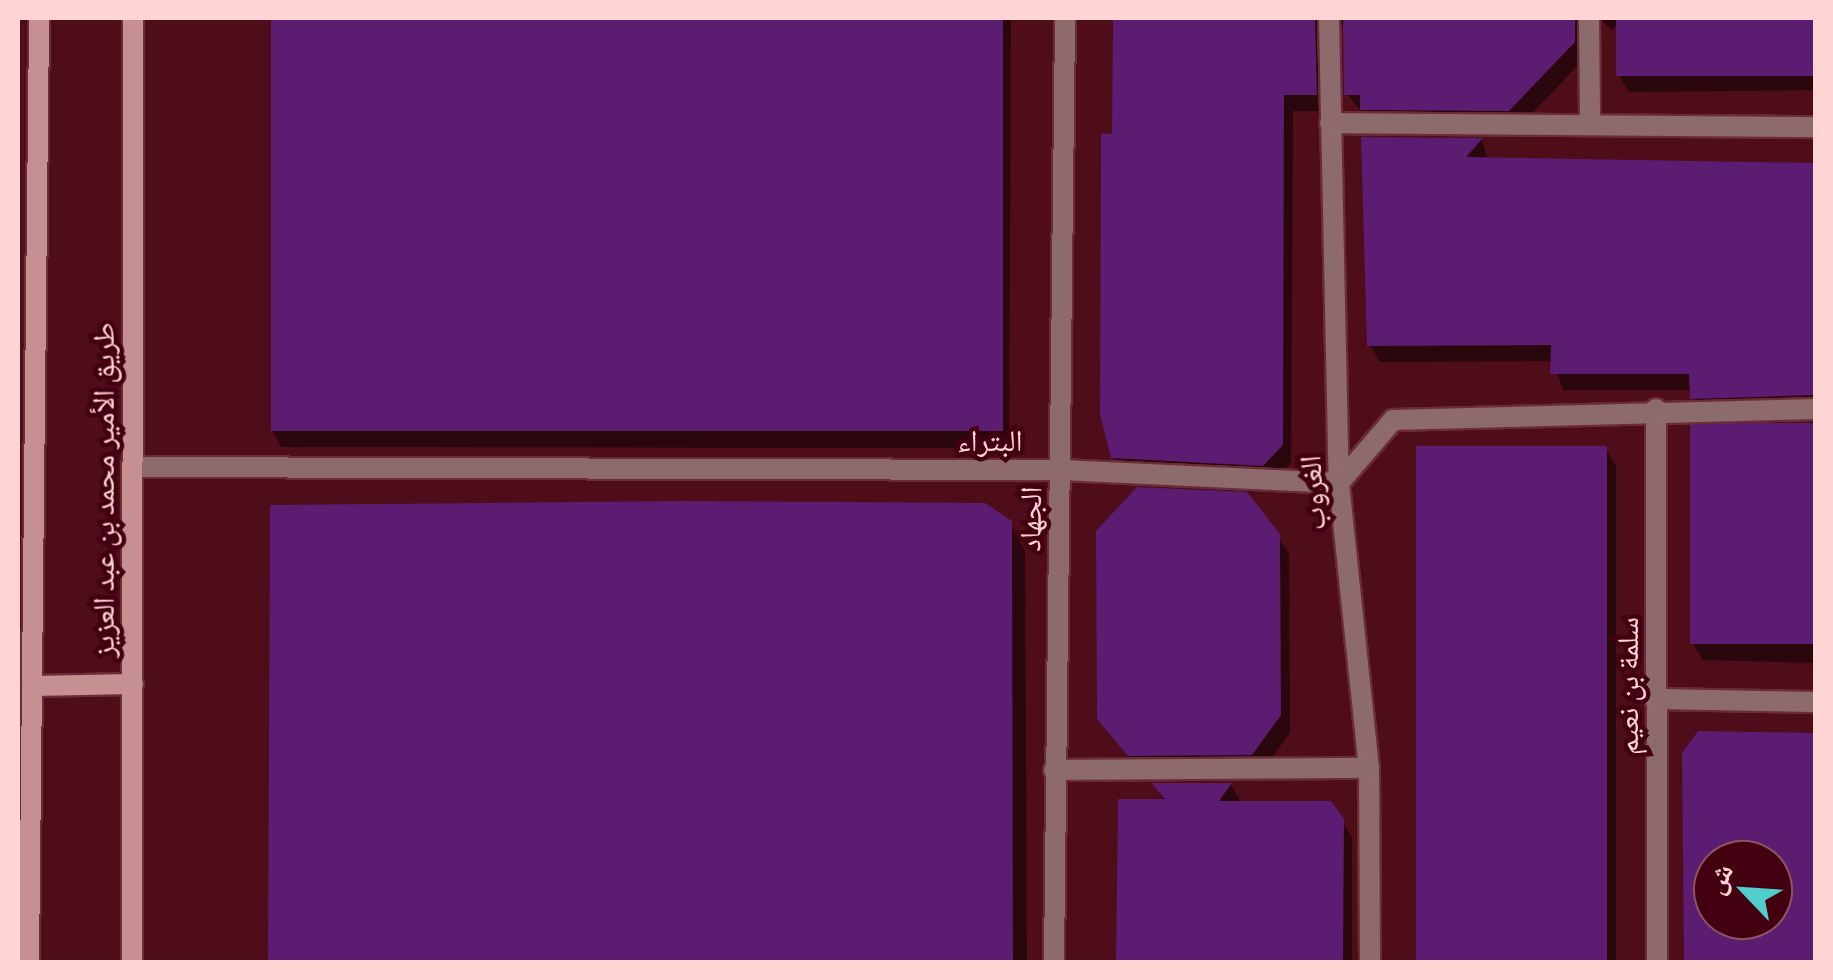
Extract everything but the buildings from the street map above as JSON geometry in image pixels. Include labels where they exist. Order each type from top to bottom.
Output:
[{"type":"main road","points":[[29,962],[24,898],[32,686],[39,18]]},
{"type":"main road","name":"طريق الأمير محمد بن عبد العزيز","points":[[132,962],[133,18]]},
{"type":"main road","points":[[32,686],[133,684]]},
{"type":"street","name":"الجهاد","points":[[1054,962],[1065,18]]},
{"type":"street","name":"الغروب","points":[[1329,18],[1339,483],[1369,768],[1370,962]]},
{"type":"street","points":[[1589,18],[1590,122]]},
{"type":"street","points":[[1330,122],[1816,127]]},
{"type":"street","points":[[1339,483],[1393,420],[1656,409],[1816,408]]},
{"type":"street","name":"سلمة بن نعيم","points":[[1656,409],[1657,962]]},
{"type":"street","name":"البتراء","points":[[134,467],[1061,470],[1339,483]]},
{"type":"street","points":[[1657,699],[1816,702]]},
{"type":"street","points":[[1054,770],[1369,768]]},
{"type":"lane","points":[[18,860],[24,898]]}]
